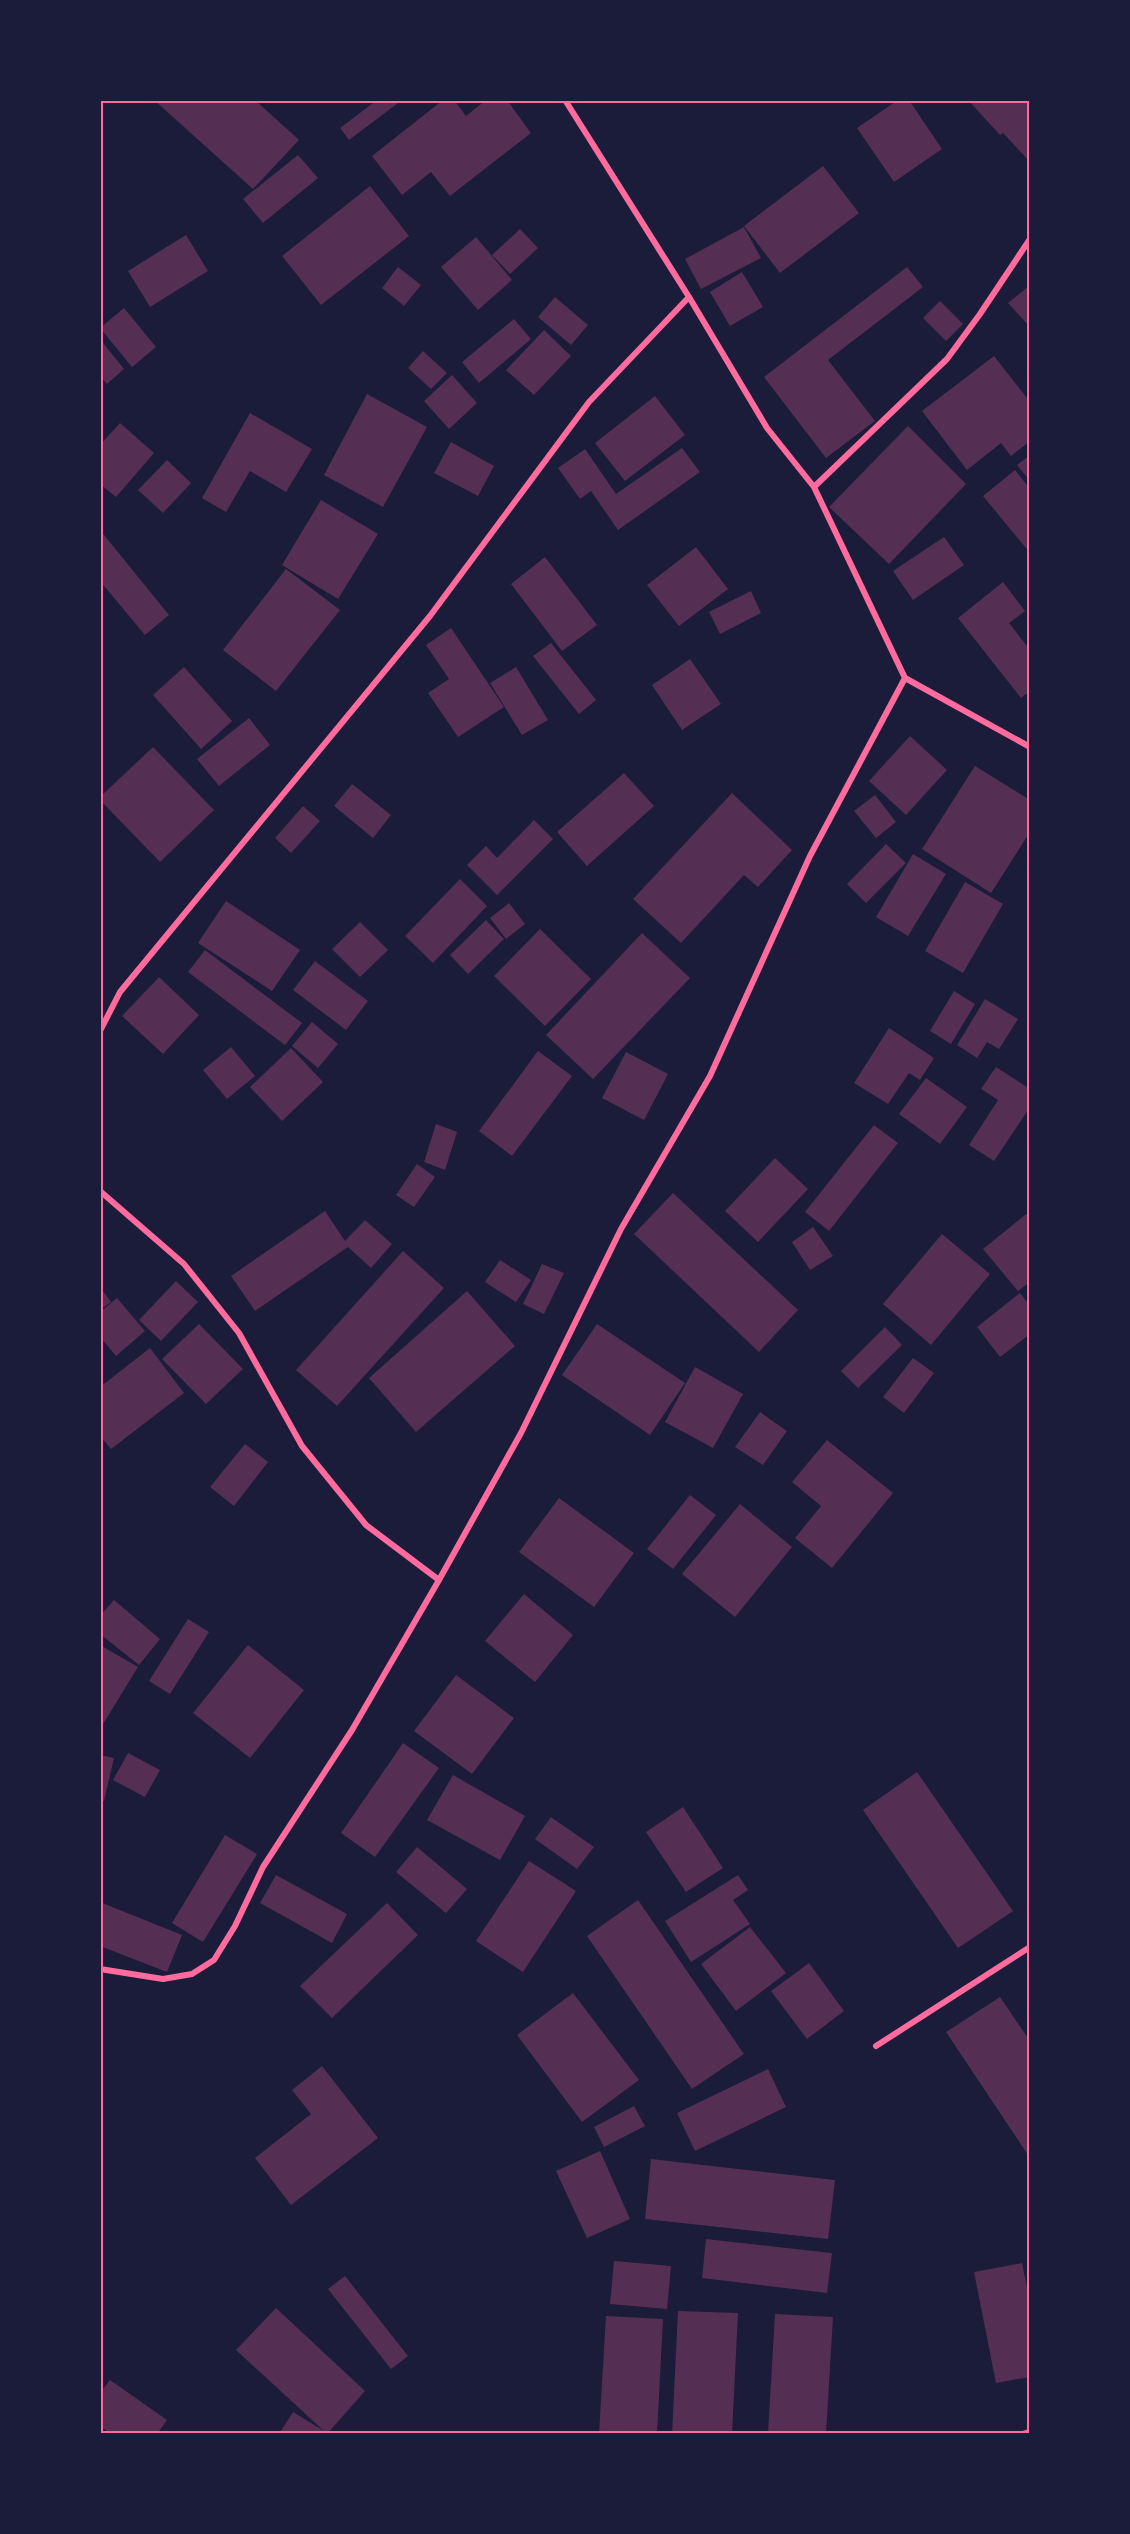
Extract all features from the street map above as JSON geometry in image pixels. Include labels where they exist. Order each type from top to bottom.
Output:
[{"type":"street","points":[[565,100],[689,297],[767,428],[814,487],[905,678],[1029,747]]},
{"type":"street","points":[[814,487],[947,359],[980,314],[1029,239]]},
{"type":"street","points":[[100,1031],[120,992],[430,616],[589,402],[689,297]]},
{"type":"street","points":[[100,1969],[163,1978],[192,1974],[214,1960],[236,1926],[263,1867],[352,1730],[521,1433],[621,1229],[710,1076],[810,856],[905,678]]},
{"type":"street","points":[[100,1191],[184,1264],[239,1333],[302,1446],[366,1525],[439,1580]]},
{"type":"street","points":[[876,2046],[1029,1947]]},
{"type":"street","points":[[1023,2433],[1029,2432]]},
{"type":"building","points":[[154,100],[255,100],[299,140],[253,189]]},
{"type":"building","points":[[377,100],[402,100],[349,140],[340,128]]},
{"type":"building","points":[[443,100],[454,100],[466,116],[486,100],[507,100],[531,133],[450,196],[431,172],[402,195],[372,156]]},
{"type":"building","points":[[898,100],[909,100],[942,149],[894,182],[857,128]]},
{"type":"building","points":[[968,100],[1030,100],[1030,162],[1003,133],[1000,135]]},
{"type":"building","points":[[298,155],[318,178],[263,223],[243,199]]},
{"type":"building","points":[[823,166],[859,213],[780,273],[744,226]]},
{"type":"building","points":[[370,186],[409,236],[321,305],[282,256]]},
{"type":"building","points":[[744,227],[761,258],[701,289],[685,259]]},
{"type":"building","points":[[520,229],[538,248],[510,274],[492,255]]},
{"type":"building","points":[[186,235],[208,271],[150,307],[128,271]]},
{"type":"building","points":[[476,237],[512,280],[478,310],[441,267]]},
{"type":"building","points":[[398,267],[421,285],[404,306],[382,288]]},
{"type":"building","points":[[907,267],[923,287],[828,360],[875,421],[826,458],[764,377]]},
{"type":"building","points":[[742,272],[763,307],[730,326],[710,292]]},
{"type":"building","points":[[1030,285],[1030,327],[1008,303]]},
{"type":"building","points":[[555,297],[588,325],[571,345],[538,317]]},
{"type":"building","points":[[940,301],[963,324],[946,341],[923,318]]},
{"type":"building","points":[[124,308],[156,347],[132,367],[100,328]]},
{"type":"building","points":[[514,319],[531,339],[479,383],[462,362]]},
{"type":"building","points":[[544,330],[571,356],[534,395],[506,370]]},
{"type":"building","points":[[100,339],[124,369],[107,384],[100,376]]},
{"type":"building","points":[[423,351],[447,373],[431,389],[408,368]]},
{"type":"building","points":[[994,356],[1030,402],[1030,441],[1011,456],[1001,443],[967,470],[922,411]]},
{"type":"building","points":[[452,375],[477,403],[449,429],[424,401]]},
{"type":"building","points":[[367,394],[427,427],[383,507],[324,475]]},
{"type":"building","points":[[655,396],[685,435],[625,481],[595,443]]},
{"type":"building","points":[[250,413],[312,449],[286,492],[250,471],[226,512],[202,498]]},
{"type":"building","points":[[120,423],[154,453],[116,497],[100,484],[100,445]]},
{"type":"building","points":[[908,426],[966,484],[889,564],[829,507]]},
{"type":"building","points":[[451,442],[494,466],[478,496],[434,473]]},
{"type":"building","points":[[682,448],[700,472],[618,530],[591,491],[580,499],[558,468],[585,449],[616,494]]},
{"type":"building","points":[[1030,455],[1030,481],[1017,465]]},
{"type":"building","points":[[167,460],[191,483],[163,513],[138,490]]},
{"type":"building","points":[[1015,470],[1030,489],[1030,553],[983,496]]},
{"type":"building","points":[[321,500],[378,534],[338,599],[282,565]]},
{"type":"building","points":[[100,530],[169,615],[145,635],[100,581]]},
{"type":"building","points":[[944,537],[964,565],[913,600],[893,571]]},
{"type":"building","points":[[696,547],[728,589],[679,626],[647,585]]},
{"type":"building","points":[[545,557],[597,625],[562,651],[511,584]]},
{"type":"building","points":[[286,569],[340,610],[276,691],[223,650]]},
{"type":"building","points":[[1003,582],[1025,611],[1009,623],[1030,650],[1030,691],[1021,698],[958,618]]},
{"type":"building","points":[[751,591],[761,613],[720,634],[709,612]]},
{"type":"building","points":[[451,628],[504,707],[458,737],[428,693],[449,679],[426,645]]},
{"type":"building","points":[[551,643],[596,700],[579,714],[533,656]]},
{"type":"building","points":[[690,659],[721,704],[682,730],[652,685]]},
{"type":"building","points":[[184,667],[232,721],[201,749],[153,695]]},
{"type":"building","points":[[516,667],[548,720],[522,735],[490,683]]},
{"type":"building","points":[[249,718],[270,745],[219,786],[197,759]]},
{"type":"building","points":[[910,736],[947,770],[906,815],[869,781]]},
{"type":"building","points":[[153,747],[214,810],[160,862],[100,800],[100,797]]},
{"type":"building","points":[[975,766],[1030,800],[1030,832],[991,893],[922,849]]},
{"type":"building","points":[[624,773],[654,806],[587,866],[557,832]]},
{"type":"building","points":[[352,784],[391,815],[373,838],[334,806]]},
{"type":"building","points":[[732,793],[792,850],[758,887],[744,875],[681,943],[633,899]]},
{"type":"building","points":[[875,795],[896,822],[876,838],[854,811]]},
{"type":"building","points":[[303,806],[320,821],[291,853],[275,838]]},
{"type":"building","points":[[534,820],[553,839],[497,895],[467,865],[486,846],[497,858]]},
{"type":"building","points":[[886,844],[906,863],[866,903],[847,884]]},
{"type":"building","points":[[913,854],[946,874],[908,936],[876,917]]},
{"type":"building","points":[[460,879],[487,906],[433,963],[405,936]]},
{"type":"building","points":[[965,882],[1003,904],[963,973],[925,951]]},
{"type":"building","points":[[226,901],[300,950],[272,991],[198,943]]},
{"type":"building","points":[[509,903],[525,924],[506,939],[490,918]]},
{"type":"building","points":[[486,920],[504,939],[468,974],[450,955]]},
{"type":"building","points":[[360,922],[388,950],[360,977],[332,949]]},
{"type":"building","points":[[540,929],[591,979],[545,1026],[494,976]]},
{"type":"building","points":[[642,933],[690,978],[593,1079],[546,1035]]},
{"type":"building","points":[[205,950],[302,1023],[285,1045],[188,972]]},
{"type":"building","points":[[315,961],[368,1001],[346,1030],[293,990]]},
{"type":"building","points":[[159,977],[199,1015],[163,1054],[122,1016]]},
{"type":"building","points":[[954,991],[975,1004],[951,1044],[930,1031]]},
{"type":"building","points":[[985,999],[1018,1019],[999,1049],[987,1042],[977,1058],[957,1045]]},
{"type":"building","points":[[312,1022],[338,1044],[318,1068],[292,1046]]},
{"type":"building","points":[[889,1028],[934,1058],[920,1080],[909,1073],[888,1104],[854,1083]]},
{"type":"building","points":[[231,1047],[255,1076],[227,1099],[203,1070]]},
{"type":"building","points":[[291,1048],[323,1082],[282,1121],[250,1087]]},
{"type":"building","points":[[538,1051],[572,1076],[512,1156],[479,1131]]},
{"type":"building","points":[[626,1052],[668,1074],[644,1120],[602,1098]]},
{"type":"building","points":[[996,1067],[1030,1089],[1030,1107],[994,1161],[969,1145],[998,1100],[981,1089]]},
{"type":"building","points":[[926,1078],[967,1107],[940,1144],[899,1114]]},
{"type":"building","points":[[436,1124],[457,1132],[445,1170],[424,1162]]},
{"type":"building","points":[[874,1125],[898,1143],[829,1231],[805,1212]]},
{"type":"building","points":[[775,1158],[808,1189],[758,1242],[725,1211]]},
{"type":"building","points":[[417,1164],[435,1177],[414,1207],[396,1195]]},
{"type":"building","points":[[673,1193],[798,1310],[759,1352],[634,1234]]},
{"type":"building","points":[[325,1211],[345,1241],[365,1220],[392,1244],[371,1268],[348,1247],[255,1311],[231,1276]]},
{"type":"building","points":[[1030,1211],[1030,1282],[1018,1291],[983,1249]]},
{"type":"building","points":[[813,1227],[833,1256],[810,1270],[792,1242]]},
{"type":"building","points":[[942,1234],[990,1274],[931,1345],[883,1304]]},
{"type":"building","points":[[403,1251],[444,1288],[337,1406],[296,1370]]},
{"type":"building","points":[[500,1260],[531,1280],[516,1302],[485,1282]]},
{"type":"building","points":[[542,1264],[564,1273],[544,1314],[523,1304]]},
{"type":"building","points":[[176,1281],[198,1302],[161,1341],[139,1320]]},
{"type":"building","points":[[100,1287],[111,1302],[100,1310]]},
{"type":"building","points":[[467,1291],[515,1346],[416,1432],[369,1378]]},
{"type":"building","points":[[1020,1293],[1030,1306],[1030,1334],[1000,1357],[977,1327]]},
{"type":"building","points":[[117,1298],[145,1331],[116,1356],[100,1337],[100,1312]]},
{"type":"building","points":[[199,1324],[243,1369],[206,1404],[162,1359]]},
{"type":"building","points":[[597,1324],[685,1383],[650,1435],[562,1375]]},
{"type":"building","points":[[885,1327],[902,1345],[858,1388],[841,1371]]},
{"type":"building","points":[[150,1348],[184,1393],[111,1449],[100,1436],[100,1387]]},
{"type":"building","points":[[913,1358],[934,1373],[904,1413],[883,1397]]},
{"type":"building","points":[[695,1367],[743,1394],[713,1448],[665,1422]]},
{"type":"building","points":[[760,1412],[787,1431],[763,1465],[735,1447]]},
{"type":"building","points":[[827,1440],[893,1493],[832,1568],[795,1538],[821,1506],[792,1482]]},
{"type":"building","points":[[245,1444],[268,1462],[234,1506],[210,1487]]},
{"type":"building","points":[[690,1495],[716,1515],[673,1569],[647,1549]]},
{"type":"building","points":[[559,1498],[634,1553],[594,1607],[519,1552]]},
{"type":"building","points":[[740,1504],[792,1547],[735,1617],[682,1574]]},
{"type":"building","points":[[524,1594],[573,1635],[535,1682],[485,1641]]},
{"type":"building","points":[[114,1600],[160,1639],[139,1665],[100,1634],[100,1616]]},
{"type":"building","points":[[188,1619],[209,1632],[170,1694],[149,1681]]},
{"type":"building","points":[[100,1645],[138,1667],[100,1729]]},
{"type":"building","points":[[248,1645],[304,1690],[250,1758],[193,1713]]},
{"type":"building","points":[[456,1675],[514,1718],[472,1774],[414,1731]]},
{"type":"building","points":[[403,1743],[439,1768],[375,1857],[341,1833]]},
{"type":"building","points":[[128,1753],[160,1770],[145,1797],[113,1780]]},
{"type":"building","points":[[100,1755],[114,1758],[104,1801],[100,1800]]},
{"type":"building","points":[[917,1772],[1013,1911],[958,1948],[863,1810]]},
{"type":"building","points":[[453,1775],[525,1816],[500,1860],[427,1820]]},
{"type":"building","points":[[683,1807],[723,1868],[686,1892],[646,1832]]},
{"type":"building","points":[[551,1817],[594,1847],[577,1869],[535,1839]]},
{"type":"building","points":[[225,1835],[257,1854],[203,1942],[172,1923]]},
{"type":"building","points":[[417,1847],[467,1889],[446,1913],[396,1872]]},
{"type":"building","points":[[529,1861],[576,1891],[523,1972],[476,1941]]},
{"type":"building","points":[[276,1875],[347,1914],[332,1943],[260,1903]]},
{"type":"building","points":[[738,1875],[748,1890],[733,1900],[750,1924],[691,1962],[665,1921]]},
{"type":"building","points":[[638,1900],[744,2054],[692,2089],[587,1936]]},
{"type":"building","points":[[100,1902],[182,1935],[167,1972],[100,1946]]},
{"type":"building","points":[[387,1903],[418,1935],[332,2018],[300,1986]]},
{"type":"building","points":[[750,1927],[786,1973],[736,2011],[701,1964]]},
{"type":"building","points":[[809,1963],[844,2011],[807,2039],[771,1991]]},
{"type":"building","points":[[573,1993],[639,2080],[582,2122],[517,2035]]},
{"type":"building","points":[[1000,1997],[1030,2041],[1028,2155],[946,2032]]},
{"type":"building","points":[[322,2066],[378,2138],[291,2205],[255,2158],[311,2114],[292,2090]]},
{"type":"building","points":[[768,2069],[786,2107],[695,2151],[677,2113]]},
{"type":"building","points":[[634,2106],[645,2126],[604,2147],[594,2127]]},
{"type":"building","points":[[600,2151],[630,2219],[587,2238],[556,2171]]},
{"type":"building","points":[[651,2159],[835,2180],[828,2239],[645,2219]]},
{"type":"building","points":[[706,2239],[832,2253],[827,2293],[702,2278]]},
{"type":"building","points":[[614,2261],[671,2266],[667,2309],[610,2304]]},
{"type":"building","points":[[1022,2263],[1030,2302],[1030,2377],[996,2383],[974,2272]]},
{"type":"building","points":[[345,2276],[408,2356],[391,2369],[328,2289]]},
{"type":"building","points":[[276,2308],[365,2391],[327,2434],[279,2434],[293,2412],[324,2431],[236,2350]]},
{"type":"building","points":[[678,2311],[738,2313],[732,2434],[672,2434]]},
{"type":"building","points":[[775,2314],[833,2317],[826,2434],[768,2434]]},
{"type":"building","points":[[606,2316],[663,2319],[657,2434],[599,2434]]},
{"type":"building","points":[[110,2380],[167,2420],[157,2434],[111,2434],[100,2426],[100,2393]]}]
